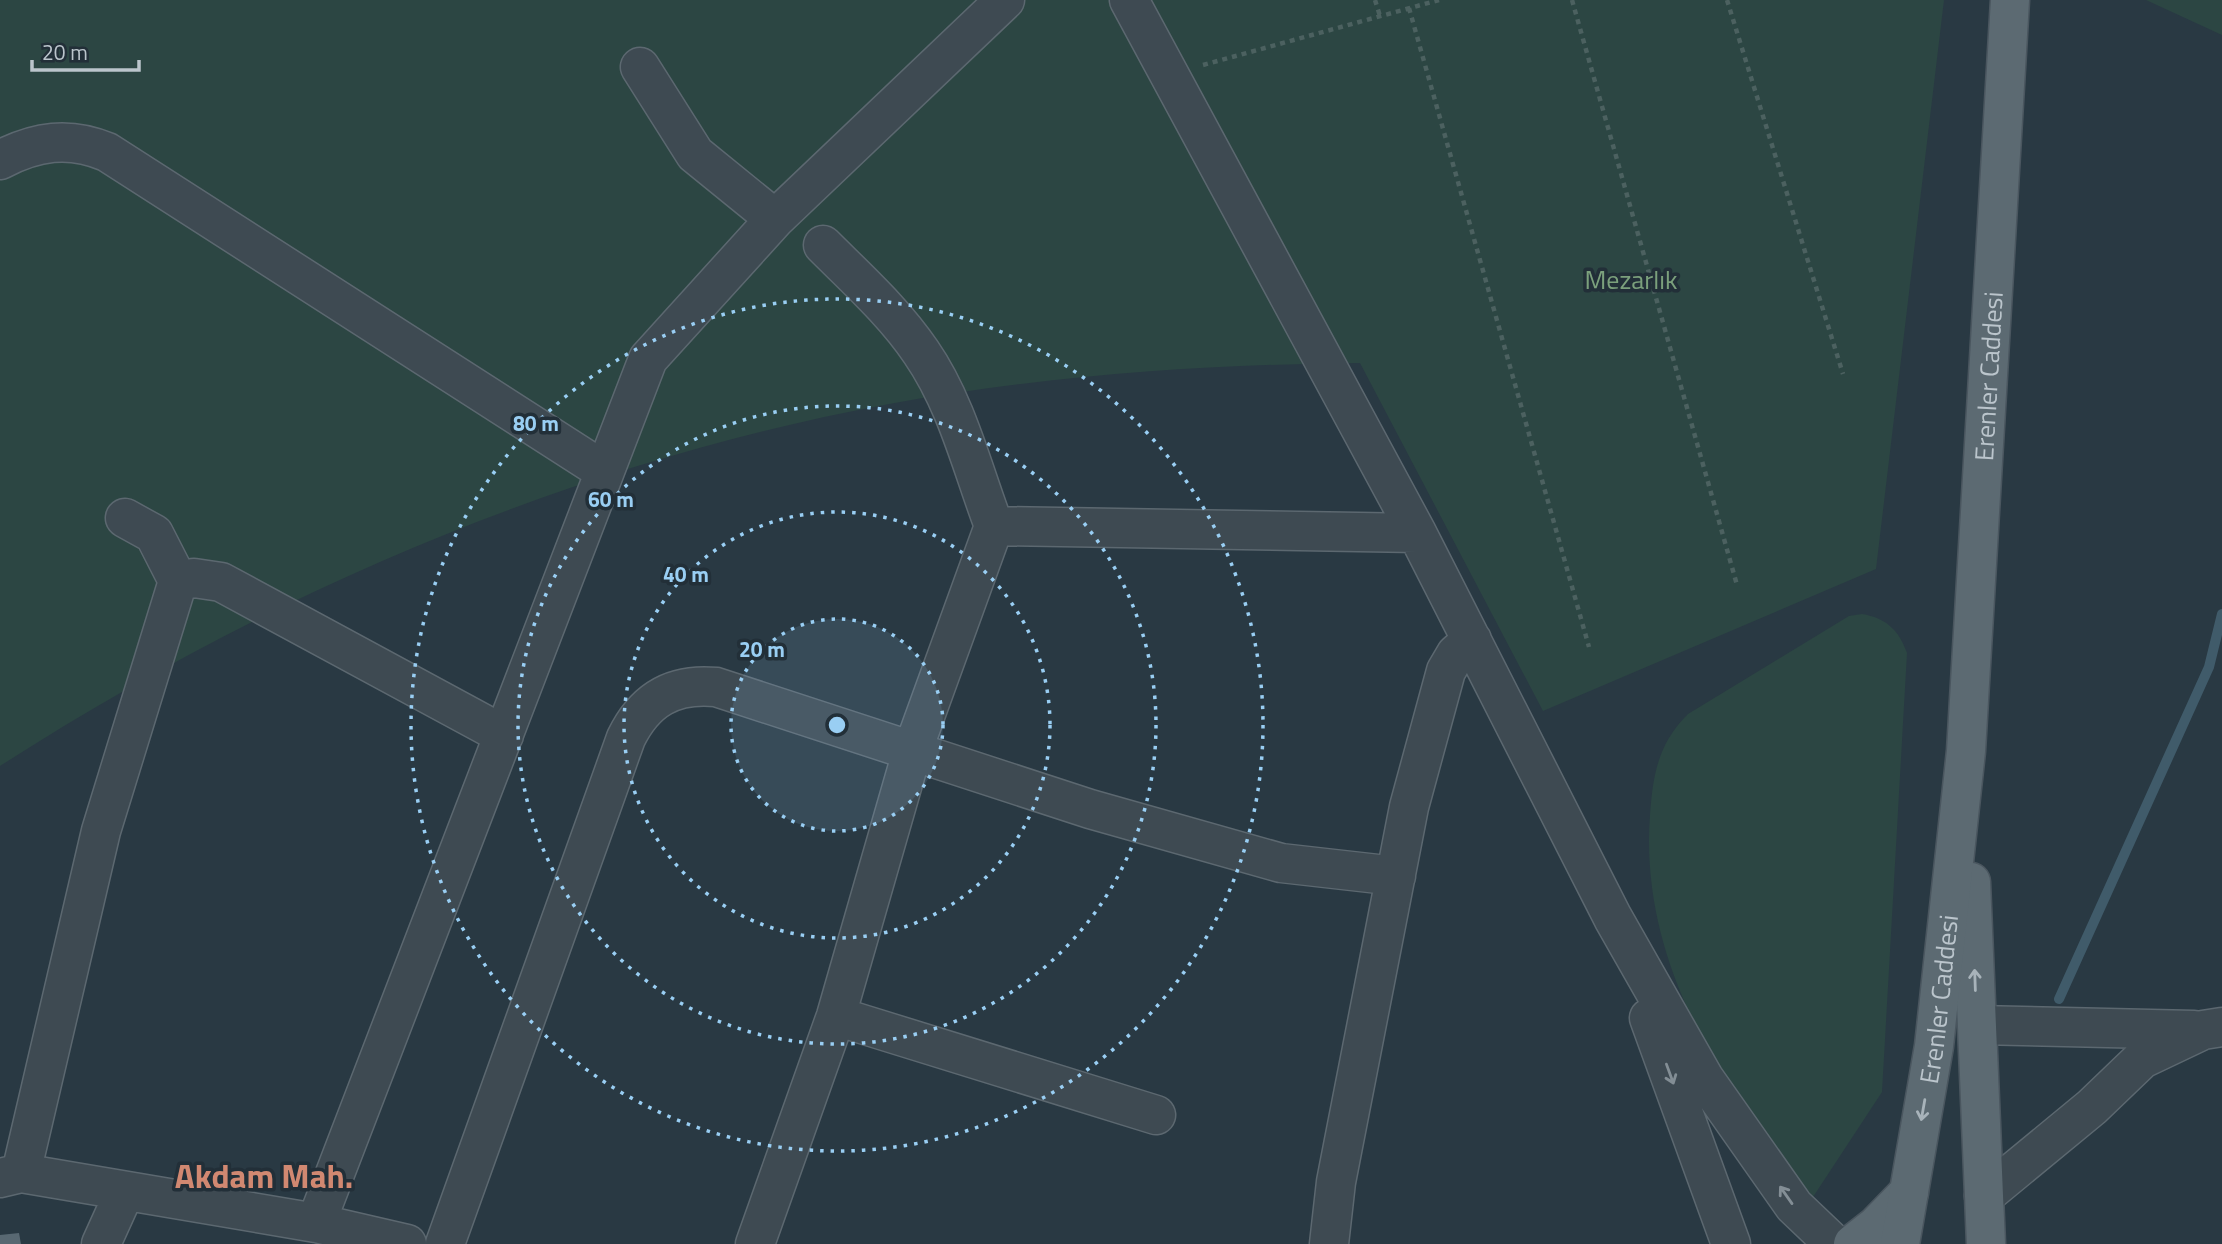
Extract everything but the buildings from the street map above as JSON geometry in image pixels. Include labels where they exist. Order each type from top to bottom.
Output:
[{"type":"main road","name":"Erenler Caddesi","points":[[1900,1244],[1934,1046],[1966,751],[2010,0]]},
{"type":"main road","name":"Erenler Caddesi","points":[[1966,751],[1986,1244]]},
{"type":"main road","points":[[1853,1244],[1876,1226],[1909,1192]]},
{"type":"street","points":[[316,1223],[648,359],[775,219],[1005,0]]},
{"type":"street","points":[[1129,0],[1417,533],[1613,918],[1704,1078],[1794,1206],[1834,1244]]},
{"type":"street","points":[[640,67],[695,155],[775,219]]},
{"type":"street","points":[[0,160],[35,144],[55,141],[91,146],[107,152],[604,471]]},
{"type":"street","points":[[755,1244],[835,1016],[912,752],[994,527],[956,420],[922,353],[873,294],[823,245]]},
{"type":"street","points":[[125,518],[155,534],[178,582],[102,831],[10,1175],[316,1223],[407,1244]]},
{"type":"street","points":[[994,527],[1417,533]]},
{"type":"street","points":[[178,582],[194,578],[221,582],[503,735]]},
{"type":"street","points":[[1329,1244],[1336,1182],[1409,807],[1446,671],[1456,654],[1472,640]]},
{"type":"street","points":[[445,1244],[626,738],[646,706],[678,688],[716,687],[1090,809],[1281,863],[1396,876]]},
{"type":"street","points":[[1613,918],[1731,1244]]},
{"type":"street","points":[[835,1016],[1156,1115]]},
{"type":"street","points":[[1977,1025],[2213,1029]]},
{"type":"street","points":[[1984,1196],[2092,1107],[2142,1059],[2213,1029]]},
{"type":"street","points":[[101,1244],[125,1191]]},
{"type":"path","points":[[1375,0],[1380,16]]},
{"type":"path","points":[[1169,74],[1439,0]]},
{"type":"path","points":[[1572,0],[1737,585]]},
{"type":"path","points":[[1727,0],[1843,374]]},
{"type":"path","points":[[1409,8],[1589,647]]},
{"type":"green space","name":"Mezarlık","points":[[0,0],[1944,0],[1876,569],[1543,711],[1360,363],[1190,369],[1063,379],[885,405],[751,434],[619,472],[489,517],[362,570],[238,629],[117,695],[0,766]]},
{"type":"green space","points":[[2146,0],[2222,0],[2222,35]]},
{"type":"green space","points":[[1862,614],[1890,626],[1907,653],[1882,1092],[1813,1197],[1779,1156],[1748,1112],[1693,1021],[1673,972],[1658,922],[1650,869],[1650,815],[1659,760],[1670,737],[1688,714],[1849,616]]},
{"type":"waterway","points":[[2059,999],[2209,667],[2222,614]]},
{"type":"district","name":"Akdam Mah.","points":[[264,1176]]}]
